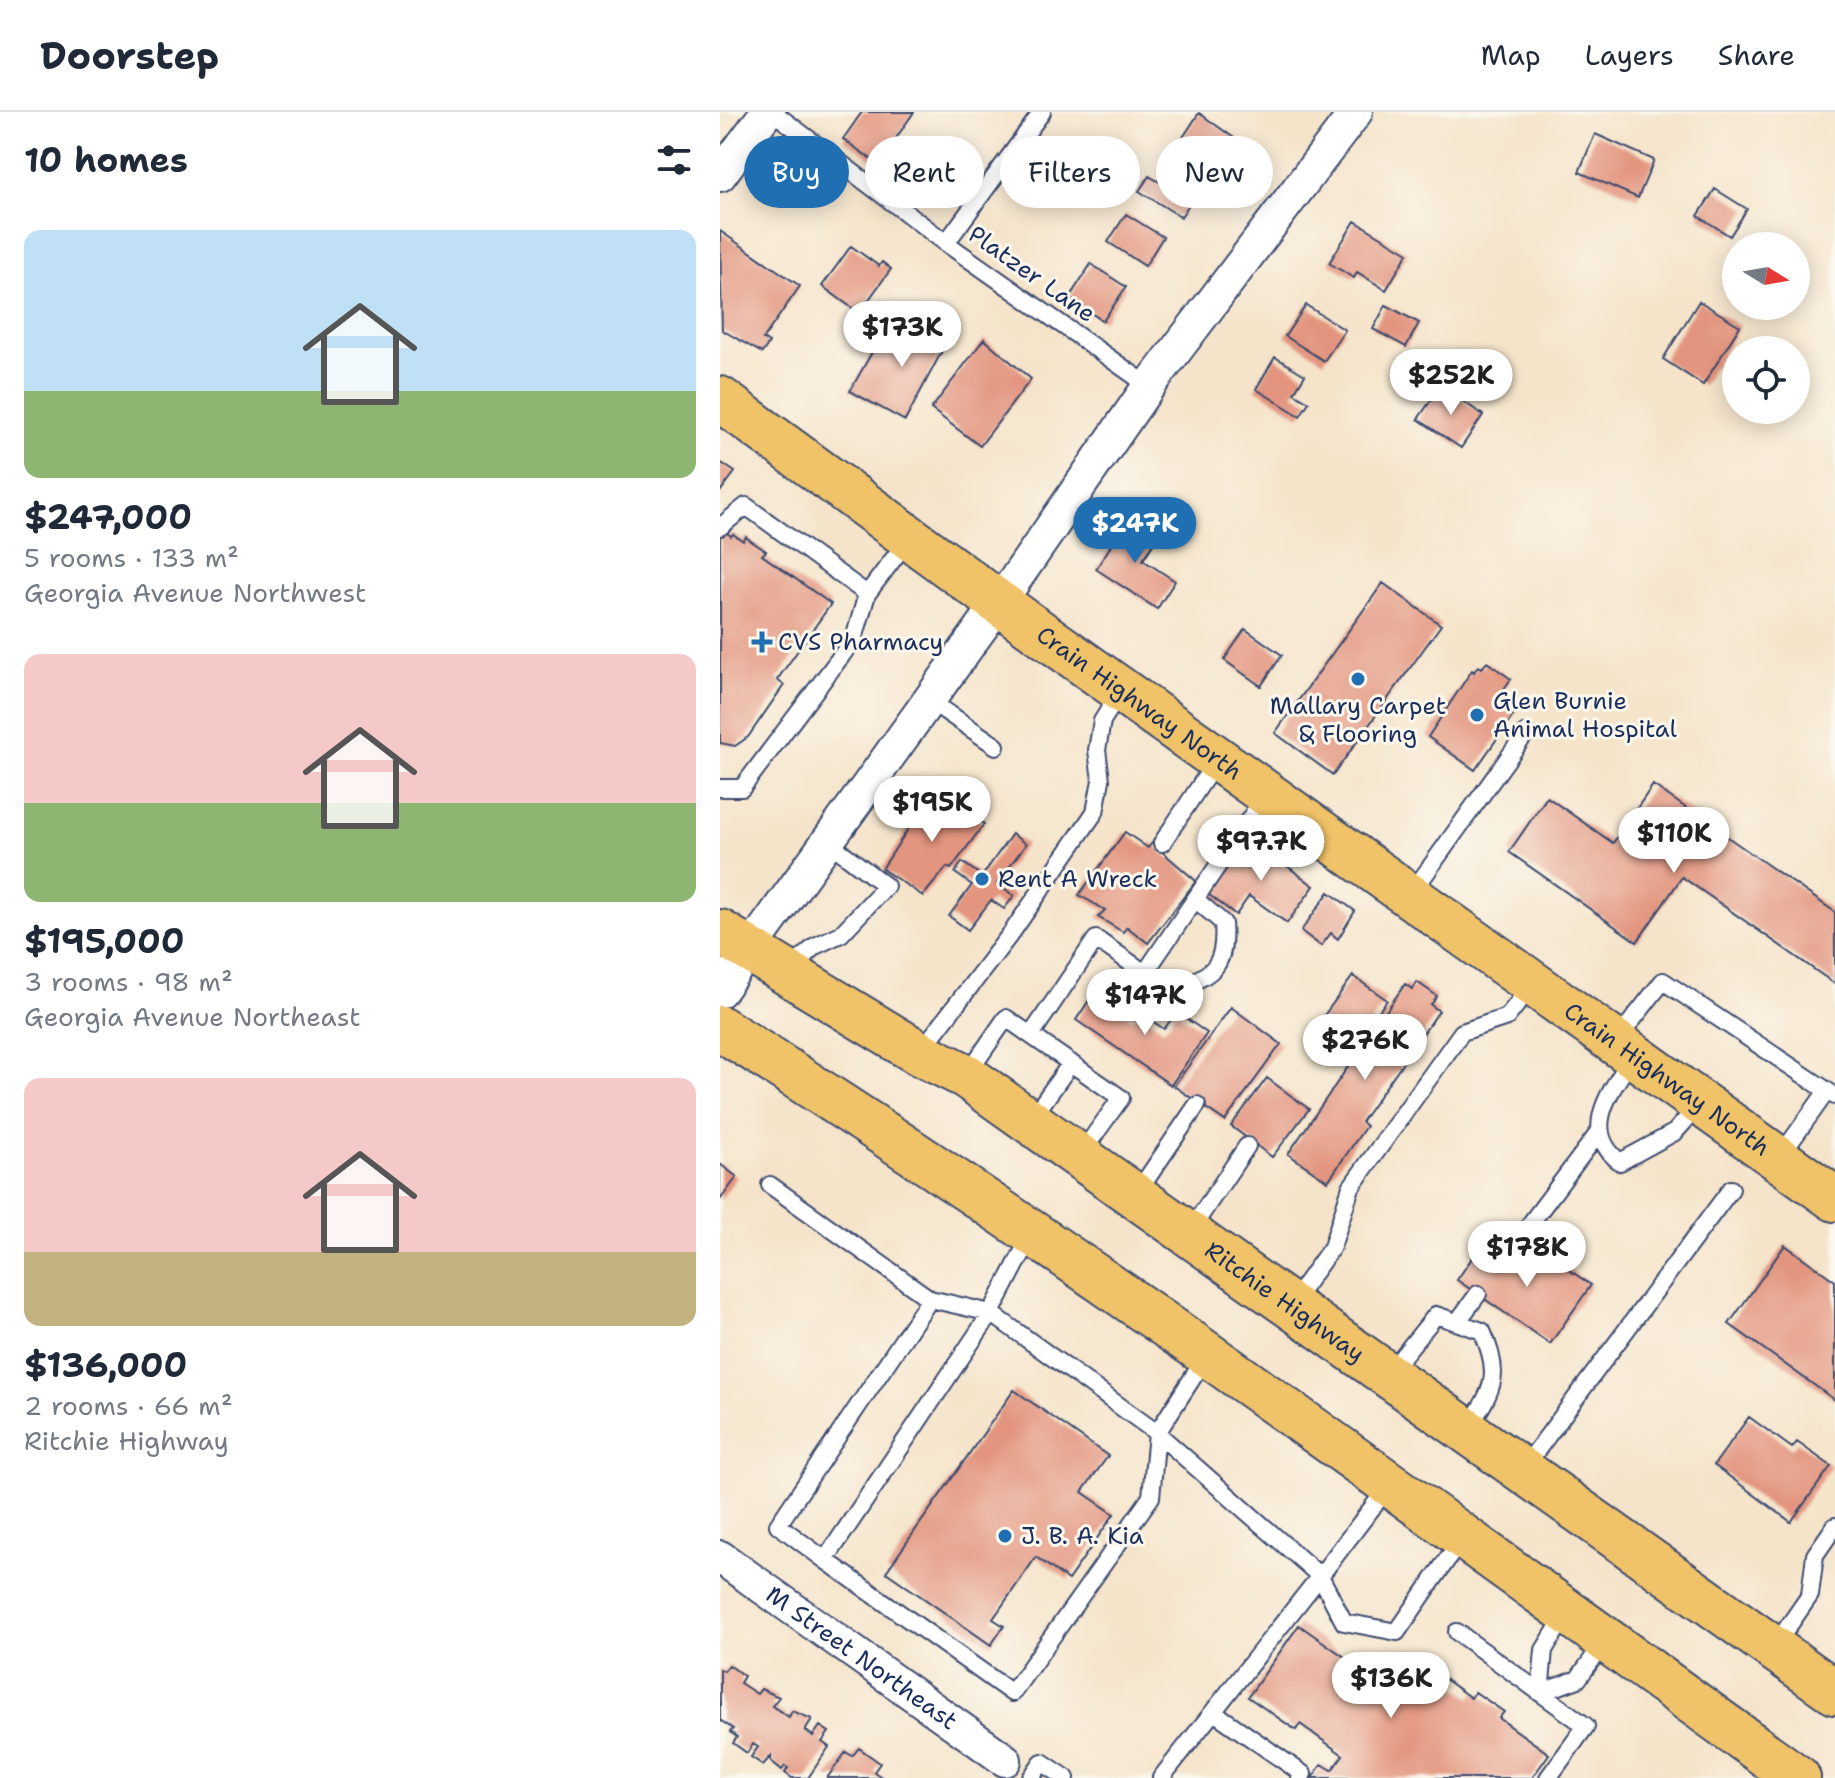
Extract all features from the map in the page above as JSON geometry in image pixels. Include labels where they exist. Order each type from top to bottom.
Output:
[{"type":"main road","name":"Crain Highway North","points":[[720,399],[999,603],[1835,1199]]},
{"type":"main road","name":"Ritchie Highway","points":[[735,940],[919,1053],[966,1076],[1289,1308],[1835,1692]]},
{"type":"main road","points":[[720,1028],[898,1140],[1033,1233],[1798,1778]]},
{"type":"street","points":[[720,175],[770,112]]},
{"type":"street","points":[[720,991],[735,940],[827,841],[999,603],[1149,386],[1356,112]]},
{"type":"street","name":"M Street Northeast","points":[[720,1557],[1018,1769]]},
{"type":"lane","name":"Platzer Lane","points":[[770,112],[946,243],[1149,386]]},
{"type":"lane","points":[[946,243],[1042,112]]},
{"type":"lane","points":[[720,527],[746,506],[867,594]]},
{"type":"lane","points":[[720,788],[742,788],[854,639],[867,594],[910,537]]},
{"type":"lane","points":[[919,1053],[1012,932],[1095,812],[1101,780],[1097,750],[1102,721],[1122,690]]},
{"type":"lane","points":[[929,700],[996,746]]},
{"type":"lane","points":[[1410,896],[1526,733]]},
{"type":"lane","points":[[1162,843],[1218,758]]},
{"type":"lane","points":[[1145,973],[1267,794]]},
{"type":"lane","points":[[788,971],[815,946],[841,934],[886,886],[827,841]]},
{"type":"lane","points":[[1031,1035],[1096,939],[1145,973],[1178,987],[1206,978],[1225,951],[1223,923],[1195,899]]},
{"type":"lane","points":[[1503,1260],[1599,1132],[1604,1101],[1625,1049],[1663,981],[1831,1093],[1779,1159]]},
{"type":"lane","points":[[1289,1308],[1332,1247],[1351,1187],[1462,1032],[1507,1017],[1533,984]]},
{"type":"lane","points":[[966,1076],[1006,1018],[1121,1098],[1079,1157]]},
{"type":"lane","points":[[1030,1121],[1071,1063]]},
{"type":"lane","points":[[1599,1132],[1608,1152],[1620,1162],[1675,1132],[1701,1103]]},
{"type":"lane","points":[[1135,1197],[1197,1105]]},
{"type":"lane","points":[[1188,1234],[1247,1146]]},
{"type":"lane","points":[[770,1185],[930,1299],[991,1313],[1157,1433],[1320,1576],[1344,1622],[1397,1632],[1462,1538]]},
{"type":"lane","points":[[1522,1471],[1731,1189]]},
{"type":"lane","points":[[825,1560],[991,1313],[1033,1233]]},
{"type":"lane","points":[[1458,1321],[1478,1294]]},
{"type":"lane","points":[[930,1299],[778,1525],[1012,1693],[1151,1497],[1157,1433],[1207,1356]]},
{"type":"lane","points":[[1387,1376],[1436,1315],[1482,1331],[1494,1357],[1494,1387],[1466,1431]]},
{"type":"lane","points":[[1161,1778],[1215,1713],[1389,1486]]},
{"type":"lane","points":[[1773,1648],[1810,1595],[1815,1555],[1835,1526]]},
{"type":"lane","points":[[1540,1693],[1544,1650],[1567,1613]]},
{"type":"lane","points":[[1457,1632],[1586,1726],[1548,1778]]},
{"type":"lane","points":[[1540,1693],[1578,1679],[1606,1640]]},
{"type":"lane","points":[[1215,1713],[1303,1774],[1300,1778]]},
{"type":"lane","points":[[1018,1769],[1042,1762],[1066,1778]]},
{"type":"building","points":[[862,112],[914,112],[897,136],[865,136],[865,155],[849,143],[849,136],[845,136]]},
{"type":"building","points":[[1199,113],[1231,136],[1184,136]]},
{"type":"building","points":[[1595,134],[1654,160],[1638,198],[1579,172]]},
{"type":"building","points":[[1149,176],[1156,180],[1156,202],[1140,192]]},
{"type":"building","points":[[1715,189],[1747,209],[1733,232],[1724,232],[1698,216]]},
{"type":"building","points":[[1166,208],[1187,208],[1181,217]]},
{"type":"building","points":[[1126,214],[1163,237],[1145,266],[1108,242]]},
{"type":"building","points":[[1355,221],[1408,253],[1386,290],[1357,272],[1354,278],[1329,263]]},
{"type":"building","points":[[720,231],[800,286],[763,339],[769,343],[762,353],[722,330]]},
{"type":"building","points":[[851,246],[879,266],[882,262],[891,269],[859,313],[822,286]]},
{"type":"building","points":[[1091,264],[1126,287],[1103,321],[1069,298]]},
{"type":"building","points":[[1699,301],[1722,315],[1722,320],[1730,320],[1740,326],[1734,336],[1722,336],[1722,355],[1703,385],[1663,359]]},
{"type":"building","points":[[1306,305],[1345,330],[1324,361],[1285,336]]},
{"type":"building","points":[[1386,305],[1419,323],[1406,347],[1373,329]]},
{"type":"building","points":[[923,315],[954,328],[905,421],[850,391],[880,338],[902,351]]},
{"type":"building","points":[[984,339],[1031,379],[980,446],[931,409]]},
{"type":"building","points":[[1275,357],[1305,375],[1294,393],[1309,402],[1300,416],[1256,389]]},
{"type":"building","points":[[1441,386],[1483,415],[1461,448],[1418,419]]},
{"type":"building","points":[[720,462],[735,472],[720,492]]},
{"type":"building","points":[[1128,519],[1157,538],[1143,560],[1175,581],[1157,609],[1096,569]]},
{"type":"building","name":"CVS Pharmacy","points":[[720,528],[743,541],[746,537],[766,551],[762,555],[831,604],[777,680],[784,685],[748,737],[735,746],[720,743]]},
{"type":"building","name":"Mallary Carpet & Flooring","points":[[1383,583],[1441,625],[1333,775],[1275,733]]},
{"type":"building","points":[[1245,629],[1282,655],[1261,686],[1224,660]]},
{"type":"building","name":"Glen Burnie Animal Hospital","points":[[1487,662],[1511,679],[1501,693],[1520,706],[1475,770],[1428,737],[1472,670],[1474,672],[1478,666],[1482,668]]},
{"type":"building","points":[[1653,785],[1835,912],[1835,984],[1682,877],[1637,942],[1509,852],[1547,797],[1613,843]]},
{"type":"building","points":[[933,791],[984,824],[951,869],[947,867],[923,896],[882,869]]},
{"type":"building","points":[[1125,832],[1148,848],[1152,843],[1196,881],[1148,943],[1127,927],[1123,932],[1098,917],[1105,910],[1079,895]]},
{"type":"building","name":"Rent A Wreck","points":[[1012,834],[1026,844],[997,883],[1014,896],[1004,909],[991,900],[968,930],[949,916],[972,885],[955,873],[962,862],[982,876]]},
{"type":"building","points":[[1249,838],[1314,886],[1287,923],[1249,896],[1236,915],[1208,894]]},
{"type":"building","points":[[1329,892],[1355,911],[1338,939],[1331,933],[1321,946],[1301,931]]},
{"type":"building","points":[[1353,976],[1387,1000],[1352,1049],[1317,1025]]},
{"type":"building","points":[[1417,982],[1437,996],[1431,1005],[1439,1011],[1361,1122],[1366,1126],[1328,1181],[1288,1154],[1405,984],[1412,989]]},
{"type":"building","points":[[1094,993],[1133,1020],[1139,1012],[1164,1029],[1177,1012],[1207,1033],[1171,1085],[1076,1020]]},
{"type":"building","points":[[1231,1007],[1281,1044],[1225,1121],[1174,1086]]},
{"type":"building","points":[[1267,1078],[1309,1109],[1272,1157],[1231,1126]]},
{"type":"building","points":[[720,1164],[737,1177],[720,1200]]},
{"type":"building","points":[[1529,1242],[1591,1285],[1550,1344],[1457,1280],[1481,1245],[1512,1267]]},
{"type":"building","points":[[1785,1245],[1835,1281],[1835,1400],[1729,1324]]},
{"type":"building","name":"J. B. A. Kia","points":[[1014,1390],[1108,1456],[1082,1492],[1114,1514],[1068,1580],[1036,1557],[993,1619],[1004,1626],[991,1645],[886,1572]]},
{"type":"building","points":[[1749,1417],[1792,1448],[1797,1442],[1831,1466],[1791,1522],[1714,1465]]},
{"type":"building","points":[[1299,1625],[1399,1695],[1422,1663],[1471,1698],[1475,1692],[1504,1712],[1499,1718],[1549,1754],[1532,1778],[1312,1778],[1322,1764],[1332,1770],[1343,1755],[1300,1724],[1296,1730],[1248,1697]]},
{"type":"building","points":[[729,1665],[744,1676],[740,1683],[757,1694],[761,1689],[779,1697],[772,1706],[789,1717],[792,1711],[812,1719],[805,1730],[813,1736],[820,1726],[829,1732],[822,1742],[829,1747],[808,1778],[792,1778],[785,1773],[788,1768],[785,1766],[782,1770],[771,1761],[771,1756],[763,1765],[751,1757],[758,1747],[753,1744],[747,1753],[733,1743],[737,1737],[730,1732],[733,1729],[720,1720],[720,1669],[724,1671]]},
{"type":"building","points":[[859,1748],[880,1763],[874,1772],[883,1778],[827,1778],[846,1752],[852,1756]]},
{"type":"place","name":"CVS Pharmacy","points":[[762,642]]},
{"type":"place","name":"Mallary Carpet & Flooring","points":[[1358,679]]},
{"type":"place","name":"Glen Burnie Animal Hospital","points":[[1477,715]]},
{"type":"place","name":"Rent A Wreck","points":[[982,879]]},
{"type":"place","name":"J. B. A. Kia","points":[[1005,1536]]}]
